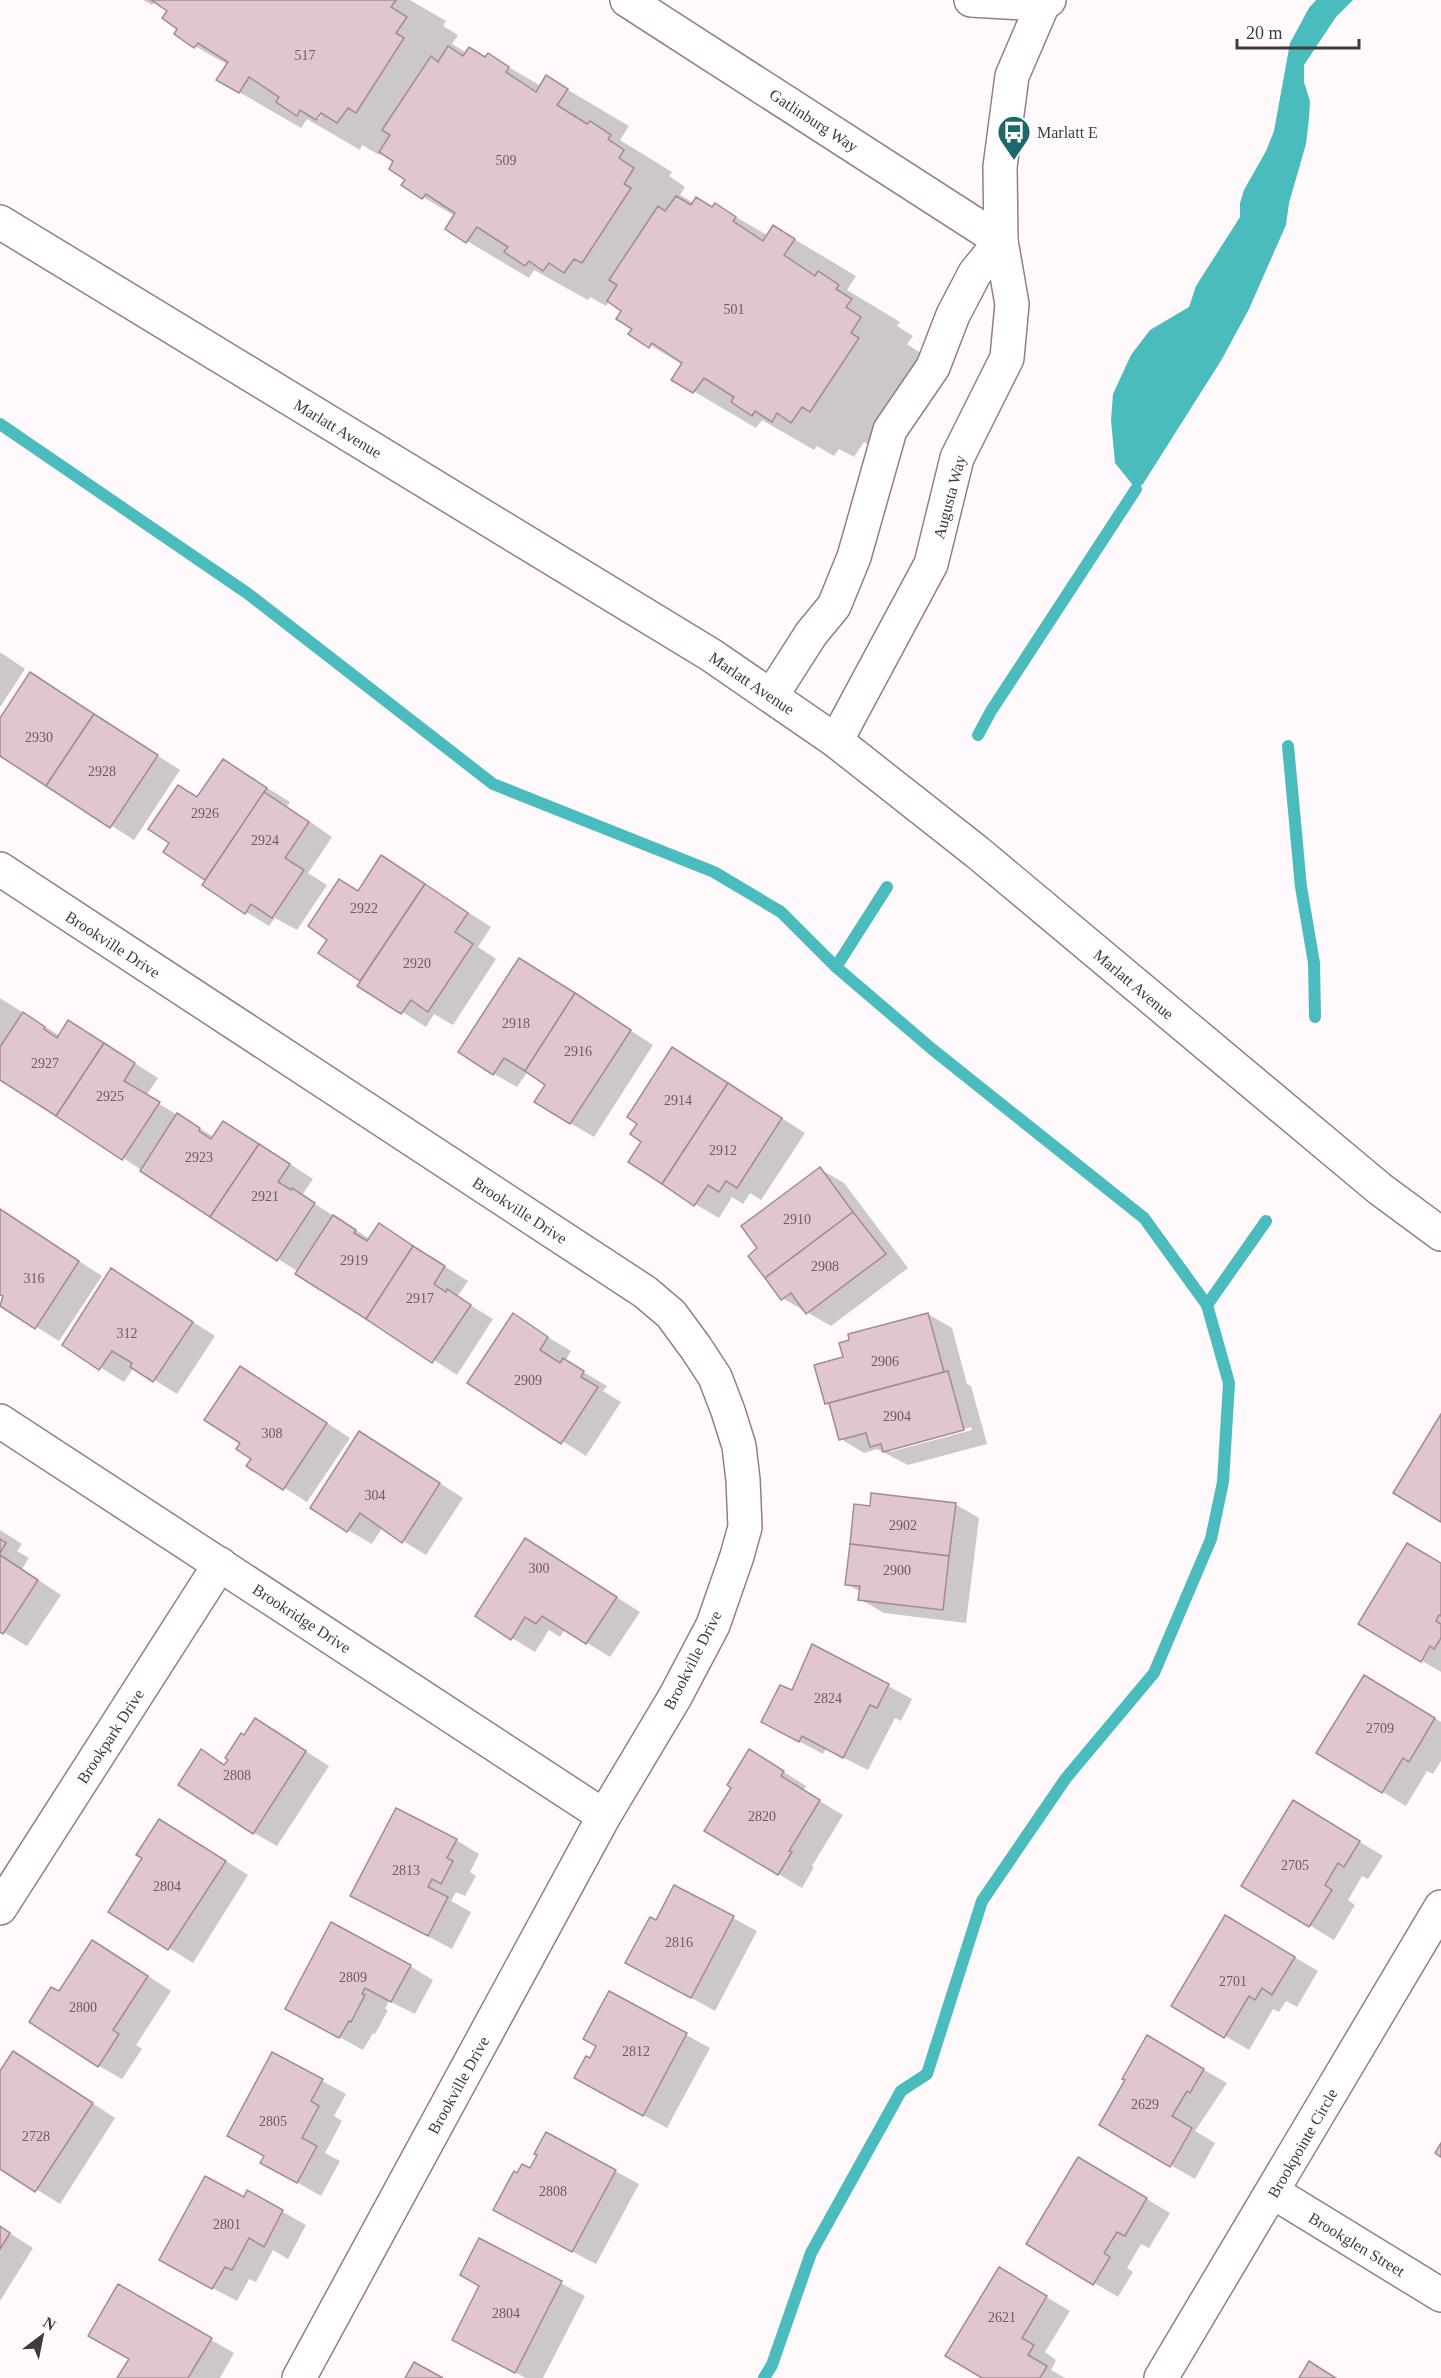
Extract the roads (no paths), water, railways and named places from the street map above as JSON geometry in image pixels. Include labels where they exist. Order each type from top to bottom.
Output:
[{"type":"street","name":"Gatlinburg Way","points":[[627,0],[1001,241]]},
{"type":"street","points":[[971,0],[1046,2]]},
{"type":"street","name":"Augusta Way","points":[[836,741],[931,564],[957,458],[1007,358],[1012,304],[1001,241],[1000,167],[1012,76],[1046,2]]},
{"type":"street","name":"Marlatt Avenue","points":[[0,222],[711,655],[772,695],[836,741],[977,852],[1380,1189],[1441,1234]]},
{"type":"street","points":[[772,695],[811,634],[834,606],[854,557],[890,430],[933,367],[953,315],[975,273],[1001,241]]},
{"type":"street","name":"Brookville Drive","points":[[0,869],[645,1292],[670,1314],[715,1377],[739,1446],[743,1480],[744,1527],[713,1625],[675,1697],[604,1816],[299,2378]]},
{"type":"street","name":"Brookridge Drive","points":[[0,1421],[604,1816]]},
{"type":"street","name":"Brookpark Drive","points":[[0,1908],[220,1564]]},
{"type":"street","name":"Brookpointe Circle","points":[[1161,2378],[1441,1907]]},
{"type":"street","name":"Brookglen Street","points":[[1273,2192],[1441,2295]]},
{"type":"water","points":[[1316,0],[1353,0],[1336,17],[1304,65],[1304,82],[1310,101],[1309,119],[1306,144],[1289,203],[1286,225],[1249,309],[1222,359],[1143,484],[1136,489],[1115,463],[1111,420],[1113,394],[1131,355],[1150,330],[1189,307],[1196,286],[1240,217],[1240,203],[1244,190],[1266,151],[1274,131],[1290,43],[1309,8]]},
{"type":"waterway","points":[[0,424],[247,593],[493,784],[714,872],[781,912],[836,967],[932,1049],[1144,1218],[1207,1305],[1229,1383],[1223,1482],[1211,1539],[1154,1673],[1066,1778],[982,1901],[927,2074],[901,2091],[811,2253],[772,2365],[764,2378]]},
{"type":"waterway","points":[[978,735],[991,711],[1136,489]]},
{"type":"waterway","points":[[1288,746],[1301,887],[1314,963],[1315,1017]]},
{"type":"waterway","points":[[836,967],[887,887]]},
{"type":"waterway","points":[[1207,1305],[1266,1221]]},
{"type":"place","name":"Marlatt E","points":[[1014,161]]}]
